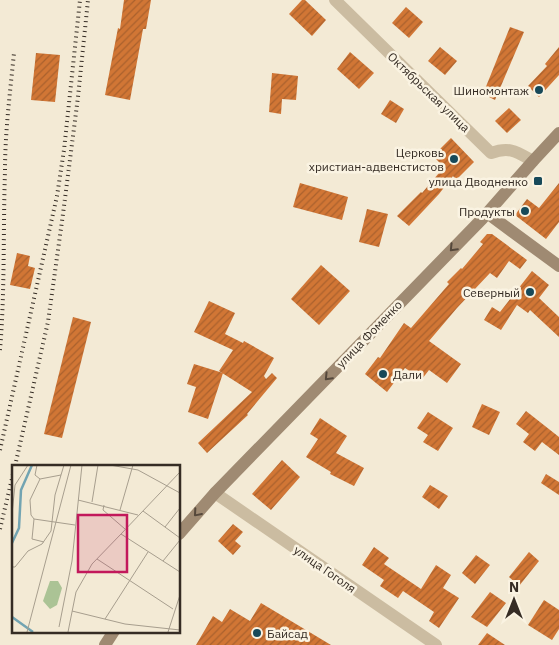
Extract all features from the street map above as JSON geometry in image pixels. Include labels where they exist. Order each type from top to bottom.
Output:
[{"type":"street","name":"Октябрьская улица","points":[[334,0],[491,153],[502,149],[514,150],[533,161]]},
{"type":"street","name":"улица Фоменко","points":[[180,533],[215,492],[487,213],[559,134]]},
{"type":"street","points":[[487,213],[559,266]]},
{"type":"street","name":"улица Гоголя","points":[[215,492],[436,645]]},
{"type":"street","points":[[105,645],[113,632]]},
{"type":"building","points":[[124,0],[151,0],[146,29],[143,29],[130,100],[105,95],[118,28],[120,29]]},
{"type":"building","points":[[302,0],[305,0],[326,20],[312,36],[289,14]]},
{"type":"building","points":[[406,7],[423,22],[409,38],[392,23]]},
{"type":"building","points":[[510,27],[524,32],[495,100],[483,94]]},
{"type":"building","points":[[440,47],[457,61],[445,75],[428,61]]},
{"type":"building","points":[[559,47],[559,75],[539,97],[528,86],[547,66],[545,64]]},
{"type":"building","points":[[350,52],[374,73],[359,89],[337,69]]},
{"type":"building","points":[[36,53],[60,55],[55,102],[31,100]]},
{"type":"building","points":[[272,73],[298,76],[296,100],[282,99],[281,114],[269,112]]},
{"type":"building","points":[[390,100],[404,109],[396,123],[381,114]]},
{"type":"building","points":[[509,108],[521,120],[507,133],[495,121]]},
{"type":"building","points":[[451,138],[474,162],[456,180],[453,176],[409,226],[397,216],[422,193],[444,167],[433,156]]},
{"type":"building","points":[[300,183],[348,197],[342,220],[293,207]]},
{"type":"building","points":[[559,183],[559,222],[546,239],[515,215],[527,199],[539,208]]},
{"type":"building","points":[[367,209],[388,214],[379,247],[359,242]]},
{"type":"building","points":[[487,234],[492,234],[527,260],[520,269],[509,261],[497,278],[490,273],[429,341],[461,364],[447,383],[429,370],[422,379],[405,368],[387,392],[365,374],[378,357],[380,358],[404,323],[411,328],[449,284],[447,282],[462,269],[483,244],[480,242]]},
{"type":"building","points":[[17,253],[30,256],[28,266],[35,268],[30,289],[10,285]]},
{"type":"building","points":[[321,265],[350,291],[319,325],[291,299]]},
{"type":"building","points":[[532,271],[549,285],[539,298],[559,317],[559,337],[530,310],[528,313],[517,305],[501,330],[484,320],[492,307],[500,312]]},
{"type":"building","points":[[209,301],[235,313],[225,334],[243,343],[244,341],[274,358],[264,376],[266,379],[272,373],[277,378],[248,415],[207,453],[198,443],[252,392],[219,371],[233,350],[194,332]]},
{"type":"building","points":[[73,317],[91,322],[62,438],[44,434]]},
{"type":"building","points":[[194,364],[223,373],[208,419],[188,412],[196,387],[187,384]]},
{"type":"building","points":[[482,404],[500,412],[489,435],[472,427]]},
{"type":"building","points":[[526,411],[559,437],[559,455],[542,442],[535,451],[523,442],[529,434],[516,424]]},
{"type":"building","points":[[428,412],[453,428],[438,451],[423,442],[428,435],[417,428]]},
{"type":"building","points":[[320,418],[347,436],[336,453],[364,468],[354,486],[330,474],[331,472],[306,457],[318,439],[310,434]]},
{"type":"building","points":[[282,460],[300,477],[271,510],[252,494]]},
{"type":"building","points":[[546,474],[559,482],[559,495],[541,483]]},
{"type":"building","points":[[430,485],[448,496],[439,509],[422,497]]},
{"type":"building","points":[[233,524],[243,532],[235,541],[241,546],[233,555],[218,541]]},
{"type":"building","points":[[374,547],[389,558],[384,564],[421,589],[436,565],[451,575],[443,588],[459,598],[439,628],[429,621],[434,612],[403,591],[398,598],[380,586],[384,580],[362,565]]},
{"type":"building","points":[[529,552],[539,561],[519,586],[509,577]]},
{"type":"building","points":[[476,555],[490,565],[475,584],[462,573]]},
{"type":"building","points":[[490,592],[506,603],[487,627],[471,617]]},
{"type":"building","points":[[544,600],[559,610],[559,629],[552,640],[528,625]]},
{"type":"building","name":"Байсад","points":[[261,603],[331,645],[196,645],[213,616],[222,622],[230,609],[250,621]]},
{"type":"building","points":[[487,633],[505,645],[478,645]]},
{"type":"railway","points":[[0,450],[57,196],[64,150],[80,0]]},
{"type":"railway","points":[[15,465],[48,322],[78,97],[88,0]]},
{"type":"railway","points":[[0,350],[6,142],[14,53]]},
{"type":"railway","points":[[0,529],[12,478]]},
{"type":"place","name":"Шиномонтаж","points":[[539,90]]},
{"type":"place","name":"Церковь христиан-адвенстистов","points":[[454,159]]},
{"type":"place","name":"улица Дводненко","points":[[538,181]]},
{"type":"place","name":"Продукты","points":[[525,211]]},
{"type":"place","name":"Северный","points":[[530,292]]},
{"type":"place","name":"Дали","points":[[383,374]]},
{"type":"place","name":"Байсад","points":[[257,633]]}]
